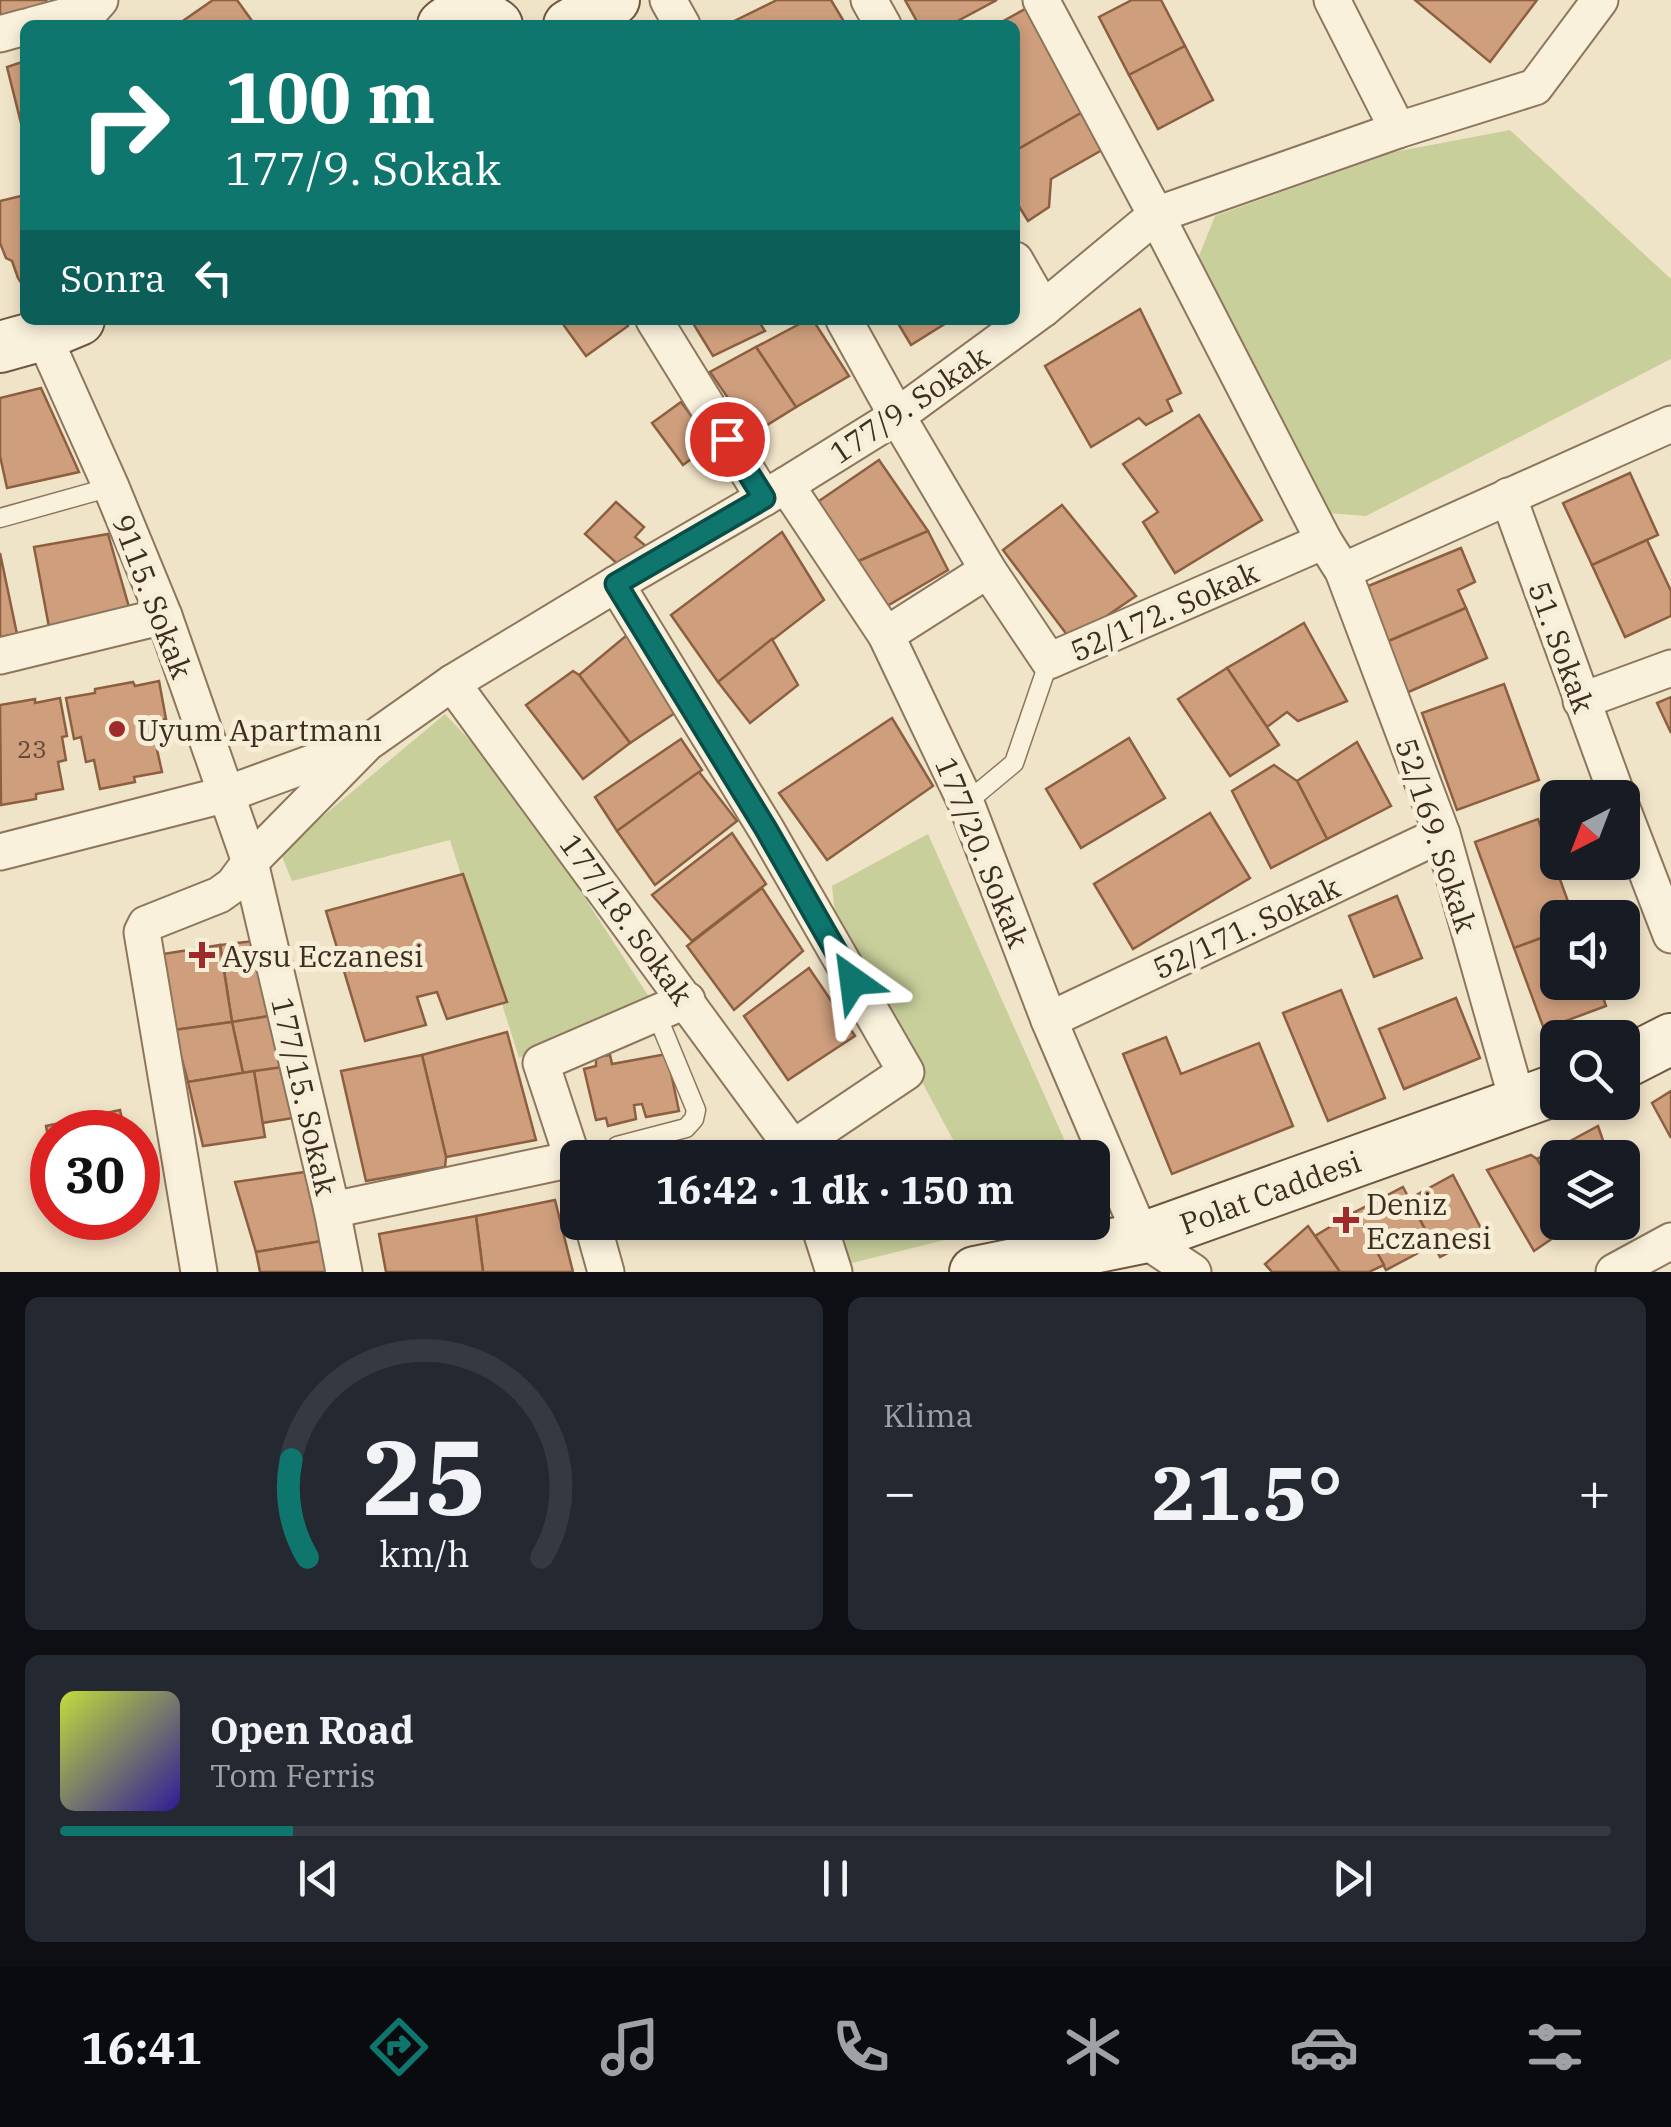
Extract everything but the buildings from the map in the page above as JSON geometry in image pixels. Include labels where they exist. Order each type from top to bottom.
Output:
[{"type":"main road","points":[[578,20],[614,0]]},
{"type":"main road","points":[[450,20],[469,14],[488,20]]},
{"type":"main road","points":[[1640,1054],[1671,1038]]},
{"type":"main road","name":"Polat Caddesi","points":[[975,1272],[1142,1238],[1538,1096]]},
{"type":"street","points":[[51,20],[92,9],[100,0]]},
{"type":"street","name":"52/169. Sokak","points":[[1041,0],[1343,571],[1538,1096]]},
{"type":"street","points":[[1332,0],[1398,130]]},
{"type":"street","name":"177/9. Sokak","points":[[199,1272],[142,932],[144,925],[223,893],[367,742],[452,683],[896,416],[1043,309],[1156,215],[1535,86],[1600,0]]},
{"type":"street","points":[[1020,269],[1043,309]]},
{"type":"street","name":"177/20. Sokak","points":[[658,325],[775,492],[886,635],[966,802],[1049,1020],[1142,1238]]},
{"type":"street","points":[[847,325],[988,570],[1050,662]]},
{"type":"street","name":"9115. Sokak","points":[[41,334],[164,616],[250,862]]},
{"type":"street","points":[[1343,571],[1671,424]]},
{"type":"street","name":"51. Sokak","points":[[1508,496],[1611,780]]},
{"type":"street","name":"52/172. Sokak","points":[[1050,662],[1324,540]]},
{"type":"street","points":[[886,635],[988,570]]},
{"type":"street","points":[[616,584],[766,829],[906,1072],[813,1140]]},
{"type":"street","points":[[0,656],[164,616]]},
{"type":"street","points":[[1582,701],[1671,668]]},
{"type":"street","name":"177/18. Sokak","points":[[452,683],[671,1007],[784,1140]]},
{"type":"street","name":"177/9. Sokak","points":[[0,852],[226,794],[367,742]]},
{"type":"street","name":"52/171. Sokak","points":[[1049,1020],[1442,834]]},
{"type":"street","points":[[1640,855],[1671,935]]},
{"type":"street","name":"177/15. Sokak","points":[[250,862],[344,1272]]},
{"type":"street","points":[[566,1140],[541,1062],[671,1007]]},
{"type":"street","points":[[332,1210],[560,1170]]},
{"type":"street","points":[[1142,1238],[1193,1272]]},
{"type":"street","points":[[597,1240],[606,1272]]},
{"type":"street","points":[[824,1240],[834,1272]]},
{"type":"street","points":[[1614,1272],[1671,1241]]},
{"type":"lane","points":[[0,518],[111,487]]},
{"type":"lane","name":"52/172. Sokak","points":[[966,802],[1014,763],[1050,662]]},
{"type":"lane","points":[[640,1140],[686,1128],[696,1110],[671,1007]]},
{"type":"green space","points":[[1510,130],[1671,279],[1671,359],[1366,516],[1327,513],[1195,266],[1215,216],[1394,152]]},
{"type":"green space","points":[[445,714],[512,785],[651,1000],[519,1058],[450,840],[292,881],[280,852]]},
{"type":"green space","points":[[928,834],[1064,1140],[953,1140],[836,923],[832,886]]},
{"type":"green space","points":[[835,1240],[945,1240],[840,1266]]},
{"type":"place","name":"Uyum Apartmanı","points":[[117,729]]},
{"type":"place","name":"Aysu Eczanesi","points":[[202,955]]},
{"type":"place","name":"Deniz Eczanesi","points":[[1346,1220]]},
{"type":"route","points":[[727,439],[764,498],[616,584],[766,829],[853,981]]}]
